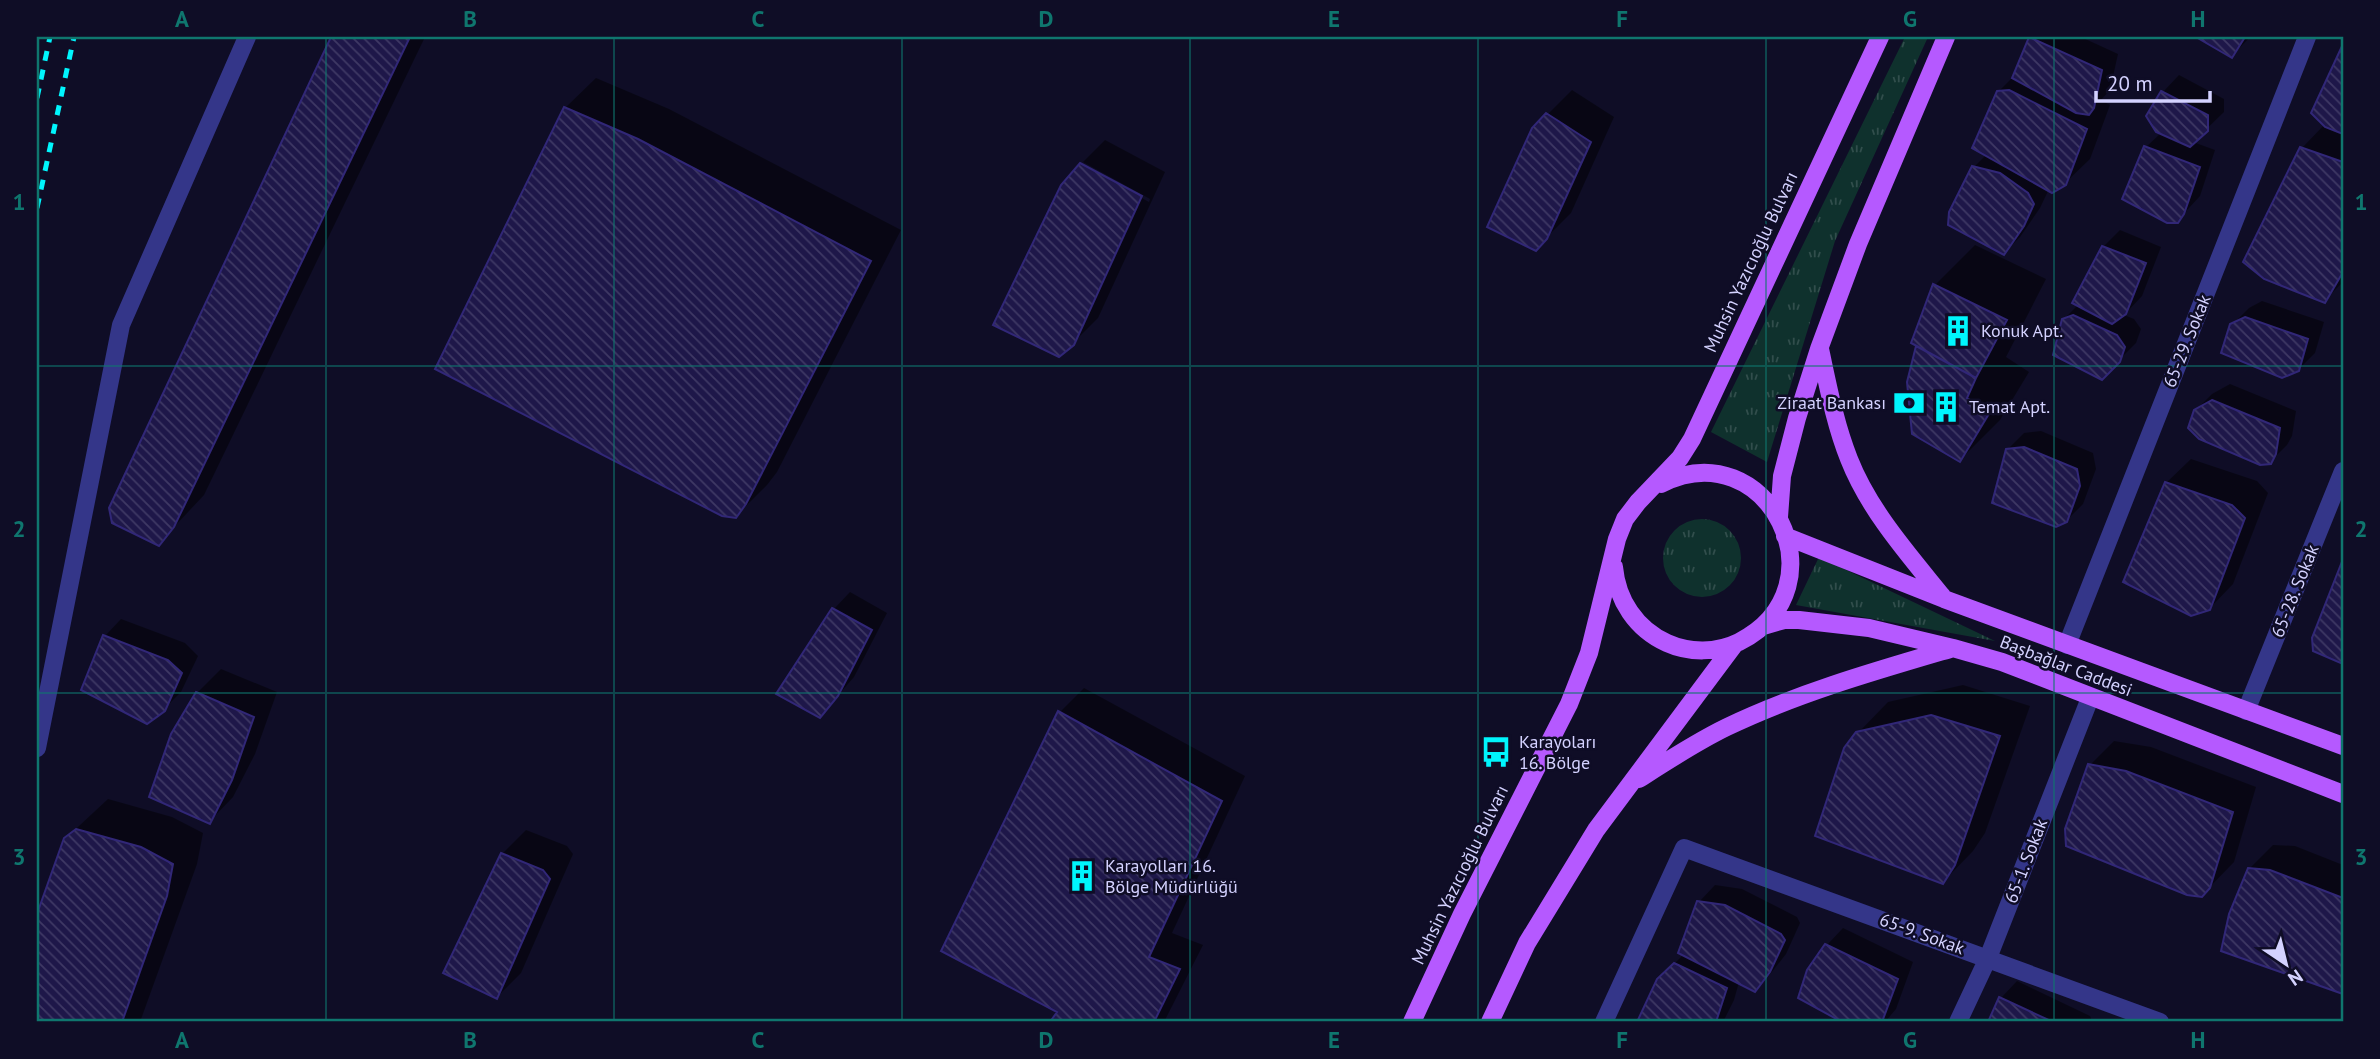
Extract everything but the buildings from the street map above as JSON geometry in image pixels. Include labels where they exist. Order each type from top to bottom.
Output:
[{"type":"main road","name":"Muhsin Yazıcıoğlu Bulvarı","points":[[1412,1022],[1462,914],[1569,704],[1589,653],[1625,519],[1680,458],[1692,439],[1880,37]]},
{"type":"main road","name":"Muhsin Yazıcıoğlu Bulvarı","points":[[1779,517],[1782,476],[1819,348],[1858,244],[1946,37]]},
{"type":"main road","points":[[1819,348],[1845,447],[1863,488],[1901,545],[1944,599]]},
{"type":"main road","name":"Muhsin Yazıcıoğlu Bulvarı","points":[[1490,1022],[1527,943],[1597,830],[1734,645],[1763,626],[1781,603],[1788,584],[1791,553],[1779,517],[1767,501],[1751,488],[1733,479],[1713,474],[1693,474],[1673,478],[1646,495]]},
{"type":"main road","name":"Başbağlar Caddesi","points":[[1785,536],[1944,599],[2343,746]]},
{"type":"main road","name":"Muhsin Yazıcıoğlu Bulvarı","points":[[1615,550],[1616,580],[1622,599],[1633,617],[1647,631],[1664,642],[1684,648],[1704,650],[1734,645]]},
{"type":"main road","name":"Başbağlar Caddesi","points":[[1763,626],[1784,620],[1799,620],[1869,628],[2002,662],[2343,794]]},
{"type":"main road","points":[[1627,787],[1678,754],[1728,727],[1857,677],[1953,648]]},
{"type":"street","points":[[37,748],[121,325],[247,37]]},
{"type":"street","name":"65-29. Sokak","points":[[2067,645],[2307,37]]},
{"type":"street","name":"65-28. Sokak","points":[[2246,711],[2343,471]]},
{"type":"street","name":"65-1. Sokak","points":[[1958,1022],[1988,958],[2090,698]]},
{"type":"street","name":"65-9. Sokak","points":[[1604,1022],[1684,848],[2160,1022]]},
{"type":"green space","points":[[1905,37],[1928,37],[1835,241],[1767,462],[1711,432]]},
{"type":"green space","points":[[1702,519],[1717,522],[1734,536],[1741,558],[1738,573],[1724,590],[1702,597],[1687,594],[1670,580],[1663,558],[1666,543],[1680,526]]},
{"type":"green space","points":[[1819,557],[1995,641],[1796,605]]},
{"type":"railway","points":[[37,98],[50,37]]},
{"type":"railway","points":[[37,208],[74,37]]},
{"type":"place","name":"Konuk Apt.","points":[[1958,331]]},
{"type":"place","name":"Ziraat Bankası","points":[[1909,403]]},
{"type":"place","name":"Temat Apt.","points":[[1946,407]]},
{"type":"place","name":"Karayoları 16. Bölge","points":[[1496,752]]},
{"type":"place","name":"Karayolları 16. Bölge Müdürlüğü","points":[[1082,876]]}]
